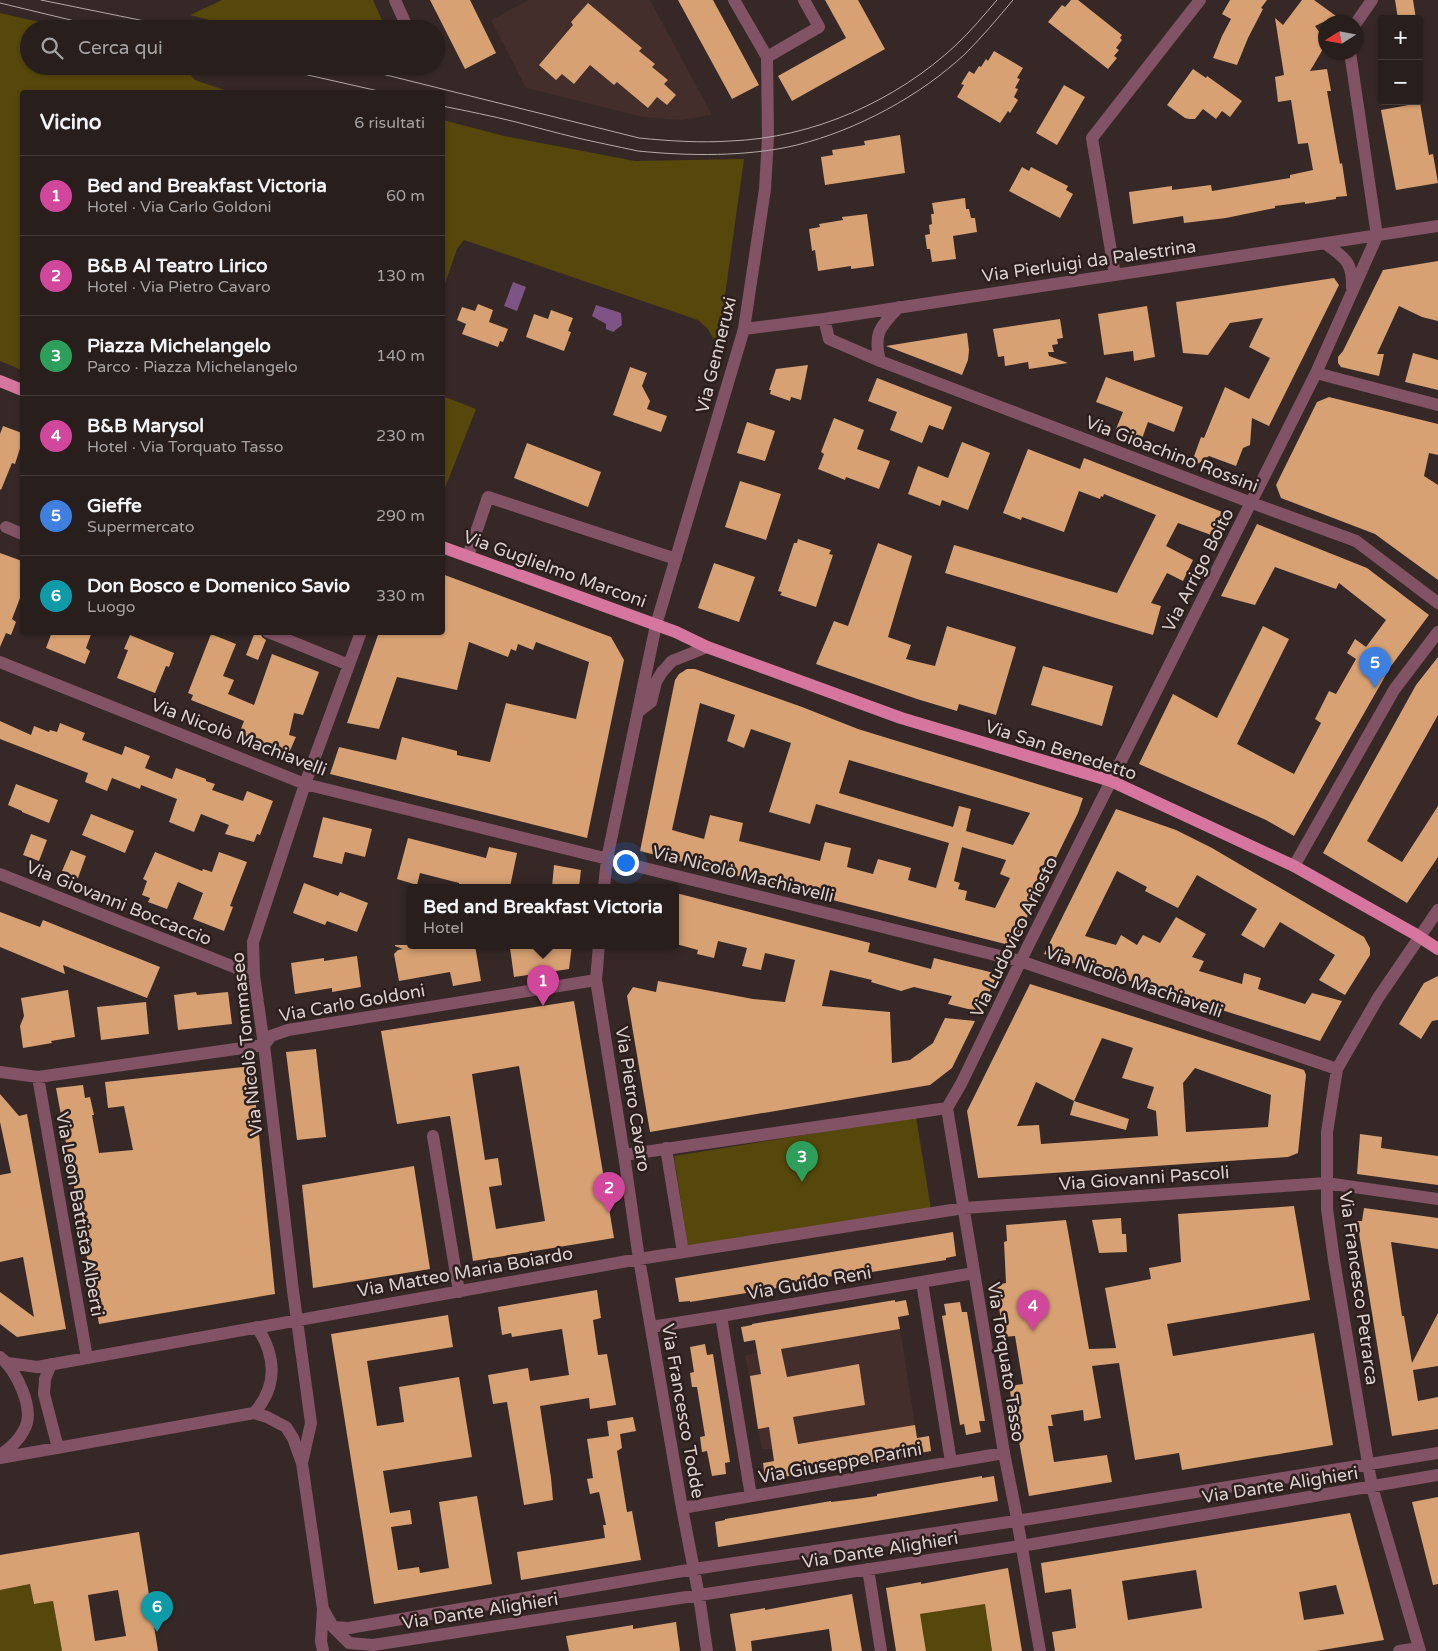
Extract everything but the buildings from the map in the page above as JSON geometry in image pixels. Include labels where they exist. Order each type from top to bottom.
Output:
[{"type":"main road","points":[[0,381],[20,389]]},
{"type":"main road","name":"Via Guglielmo Marconi","points":[[445,548],[656,625]]},
{"type":"main road","name":"Via San Benedetto","points":[[656,625],[676,632],[707,648],[901,718],[1111,781],[1294,866],[1438,949]]},
{"type":"street","points":[[395,0],[404,20]]},
{"type":"street","points":[[734,0],[767,57],[819,27],[804,0]]},
{"type":"street","points":[[1115,276],[1092,138],[1200,0]]},
{"type":"street","points":[[1362,15],[1372,0]]},
{"type":"street","name":"Via Genneruxi","points":[[656,625],[744,329],[765,189],[768,137],[767,57]]},
{"type":"street","points":[[1351,60],[1377,236]]},
{"type":"street","name":"Via Pierluigi da Palestrina","points":[[744,329],[1115,276],[1438,226]]},
{"type":"street","name":"Via Arrigo Boito","points":[[1111,781],[1316,373],[1377,236]]},
{"type":"street","name":"Via Arrigo Boito","points":[[1326,244],[1348,261],[1352,274],[1352,293]]},
{"type":"street","points":[[880,361],[877,350],[877,334],[886,320],[899,307]]},
{"type":"street","name":"Via Gioachino Rossini","points":[[824,319],[829,339],[880,361],[1356,541],[1438,602]]},
{"type":"street","points":[[1316,373],[1438,405]]},
{"type":"street","points":[[468,556],[488,497],[676,559]]},
{"type":"street","points":[[6,527],[20,533]]},
{"type":"street","points":[[604,884],[607,859],[656,625]]},
{"type":"street","points":[[1294,866],[1394,690],[1438,632]]},
{"type":"street","points":[[275,635],[349,665]]},
{"type":"street","name":"Via Nicolò Tommaseo","points":[[302,1463],[311,1422],[254,975],[253,942],[305,784],[360,635]]},
{"type":"street","points":[[638,712],[651,702],[656,682],[672,661],[707,648]]},
{"type":"street","name":"Via Nicolò Machiavelli","points":[[0,662],[305,784],[1020,961],[1337,1069]]},
{"type":"street","name":"Via Ludovico Ariosto","points":[[947,1108],[961,1084],[1020,961],[1111,781]]},
{"type":"street","name":"Via Giovanni Boccaccio","points":[[0,874],[254,975]]},
{"type":"street","name":"Via Francesco Petrarca","points":[[1420,1649],[1372,1487],[1327,1209],[1327,1132],[1337,1069],[1378,998],[1438,910]]},
{"type":"street","name":"Via Pietro Cavaro","points":[[599,949],[596,980],[639,1259]]},
{"type":"street","name":"Via Carlo Goldoni","points":[[0,1072],[38,1077],[264,1045],[271,1036],[288,1030],[596,980]]},
{"type":"street","name":"Via Leon Battista Alberti","points":[[38,1077],[87,1358]]},
{"type":"street","points":[[624,1155],[947,1108]]},
{"type":"street","name":"Via Torquato Tasso","points":[[947,1108],[1004,1453],[1040,1651]]},
{"type":"street","points":[[433,1136],[460,1292]]},
{"type":"street","points":[[666,1148],[683,1252]]},
{"type":"street","name":"Via Giovanni Pascoli","points":[[683,1252],[964,1208],[1326,1182],[1438,1199]]},
{"type":"street","name":"Via Matteo Maria Boiardo","points":[[4,1360],[37,1367],[297,1319],[683,1252]]},
{"type":"street","name":"Via Francesco Todde","points":[[639,1259],[699,1596],[707,1651]]},
{"type":"street","name":"Via Guido Reni","points":[[651,1327],[974,1273]]},
{"type":"street","points":[[922,1282],[951,1462]]},
{"type":"street","points":[[721,1316],[751,1496]]},
{"type":"street","points":[[254,1413],[261,1405],[270,1386],[273,1368],[269,1350],[258,1327]]},
{"type":"street","points":[[0,1456],[8,1450],[25,1429],[27,1420],[24,1395],[17,1378],[4,1360]]},
{"type":"street","points":[[51,1364],[45,1379],[44,1394],[58,1448]]},
{"type":"street","points":[[0,1456],[58,1448],[254,1413],[267,1417],[286,1427],[293,1438],[302,1463],[323,1609],[322,1651]]},
{"type":"street","name":"Via Giuseppe Parini","points":[[682,1508],[1004,1453]]},
{"type":"street","name":"Via Dante Alighieri","points":[[333,1627],[356,1627],[694,1569],[1017,1521],[1438,1453]]},
{"type":"street","name":"Via Dante Alighieri","points":[[323,1609],[333,1627],[349,1647],[373,1645],[1022,1546],[1438,1476]]},
{"type":"street","points":[[868,1569],[881,1651]]},
{"type":"street","points":[[1399,1651],[1420,1649]]},
{"type":"shaded area","points":[[222,0],[373,0],[382,20],[209,20],[190,15]]},
{"type":"shaded area","points":[[529,0],[650,0],[712,115],[682,120],[642,117],[526,88],[491,20]]},
{"type":"shaded area","points":[[0,13],[30,20],[20,20],[20,75],[190,75],[195,80],[224,90],[20,90],[20,369],[0,361]]},
{"type":"shaded area","points":[[445,121],[504,136],[635,161],[744,159],[718,346],[707,328],[698,320],[464,240],[457,249],[445,283]]},
{"type":"shaded area","points":[[513,282],[526,287],[517,311],[504,306]]},
{"type":"shaded area","points":[[596,305],[621,313],[622,325],[613,332],[606,329],[606,324],[592,316]]},
{"type":"shaded area","points":[[445,397],[476,409],[445,488]]},
{"type":"shaded area","points":[[916,1117],[931,1209],[688,1247],[674,1156]]},
{"type":"shaded area","points":[[900,1329],[915,1425],[772,1449],[762,1449],[745,1355]]},
{"type":"shaded area","points":[[30,1584],[34,1604],[53,1601],[62,1651],[0,1651],[0,1590]]},
{"type":"shaded area","points":[[997,1602],[1000,1618],[987,1620],[992,1651],[926,1651],[923,1631],[907,1616]]},
{"type":"tram line","points":[[41,0],[140,20]]},
{"type":"tram line","points":[[386,75],[639,138],[707,142],[761,138],[792,133],[822,124],[852,113],[880,99],[907,83],[962,40],[997,0]]},
{"type":"tram line","points":[[445,107],[638,151],[677,154],[718,154],[778,149],[820,139],[865,121],[908,97],[928,84],[965,54],[1013,0]]},
{"type":"tram line","points":[[0,3],[71,20]]},
{"type":"tram line","points":[[308,75],[374,90]]},
{"type":"place","name":"Gieffe","points":[[1375,688]]},
{"type":"place","name":"Bed and Breakfast Victoria","points":[[543,1006]]},
{"type":"place","name":"Piazza Michelangelo","points":[[802,1182]]},
{"type":"place","name":"B&B Al Teatro Lirico","points":[[609,1213]]},
{"type":"place","name":"B&B Marysol","points":[[1033,1331]]},
{"type":"place","name":"Don Bosco e Domenico Savio","points":[[157,1632]]}]
